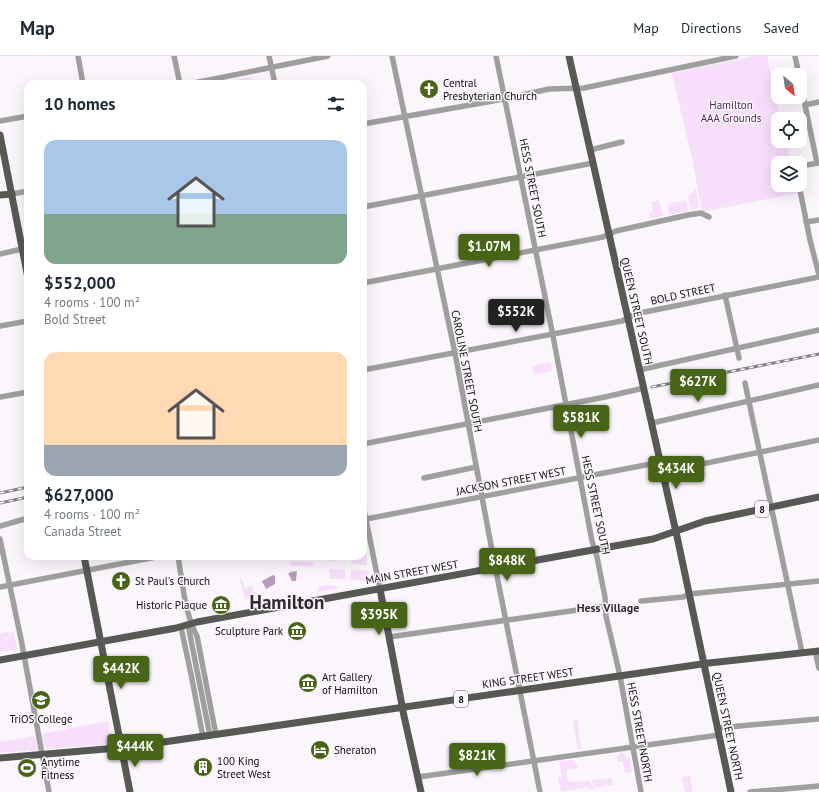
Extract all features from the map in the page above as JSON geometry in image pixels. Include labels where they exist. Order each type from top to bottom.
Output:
[{"type":"main road","name":"QUEEN STREET SOUTH","points":[[569,56],[663,472],[704,664]]},
{"type":"main road","points":[[0,135],[24,257]]},
{"type":"main road","points":[[0,195],[12,194]]},
{"type":"main road","name":"MAIN STREET WEST","points":[[101,642],[595,550],[653,538],[705,521],[819,497]]},
{"type":"main road","points":[[85,560],[130,792]]},
{"type":"main road","points":[[380,589],[388,637],[421,792]]},
{"type":"main road","name":"8","points":[[0,660],[101,642]]},
{"type":"main road","name":"KING STREET WEST","points":[[122,748],[704,664],[817,651]]},
{"type":"main road","name":"QUEEN STREET NORTH","points":[[704,664],[731,792]]},
{"type":"main road","name":"8","points":[[0,758],[122,748]]},
{"type":"street","points":[[78,56],[82,80]]},
{"type":"street","points":[[174,56],[179,80]]},
{"type":"street","points":[[269,56],[274,80]]},
{"type":"street","points":[[209,80],[328,56]]},
{"type":"street","name":"CAROLINE STREET SOUTH","points":[[392,56],[454,353],[540,792]]},
{"type":"street","name":"HESS STREET SOUTH","points":[[496,56],[620,676]]},
{"type":"street","points":[[367,123],[504,99],[549,89],[584,88],[736,56]]},
{"type":"street","points":[[795,56],[798,68]]},
{"type":"street","points":[[807,165],[818,163],[805,105],[819,102]]},
{"type":"street","points":[[0,121],[24,117]]},
{"type":"street","points":[[590,150],[622,142]]},
{"type":"street","points":[[367,206],[593,163]]},
{"type":"street","points":[[12,194],[24,192]]},
{"type":"street","points":[[800,192],[819,276]]},
{"type":"street","points":[[367,282],[603,237],[616,231],[688,215],[699,213],[709,217]]},
{"type":"street","points":[[806,222],[819,220]]},
{"type":"street","points":[[0,254],[22,249]]},
{"type":"street","name":"BOLD STREET","points":[[367,369],[622,321],[635,314],[819,276]]},
{"type":"street","points":[[725,295],[738,358]]},
{"type":"street","points":[[0,326],[24,322]]},
{"type":"street","points":[[640,370],[819,330]]},
{"type":"street","points":[[745,383],[802,652]]},
{"type":"street","points":[[652,423],[819,385]]},
{"type":"street","points":[[367,443],[566,405],[644,388]]},
{"type":"street","points":[[0,397],[24,393]]},
{"type":"street","points":[[663,472],[819,440]]},
{"type":"street","name":"JACKSON STREET WEST","points":[[367,519],[660,462]]},
{"type":"street","points":[[424,478],[476,467]]},
{"type":"street","points":[[0,526],[24,519]]},
{"type":"street","points":[[367,524],[380,589]]},
{"type":"street","points":[[0,539],[21,640],[49,792]]},
{"type":"street","points":[[0,587],[140,560]]},
{"type":"street","points":[[179,560],[192,679],[210,736]]},
{"type":"street","points":[[641,601],[689,594],[819,581]]},
{"type":"street","points":[[388,637],[605,606]]},
{"type":"street","points":[[187,625],[197,636],[210,736]]},
{"type":"street","points":[[817,651],[819,668]]},
{"type":"street","name":"HESS STREET NORTH","points":[[620,676],[641,792]]},
{"type":"street","points":[[418,777],[633,746],[718,732],[819,719]]},
{"type":"street","points":[[750,792],[819,786]]},
{"type":"green space","name":"Hamilton AAA Grounds","points":[[755,56],[767,56],[771,74],[771,104],[778,104],[779,112],[771,112],[771,148],[788,148],[789,156],[771,156],[771,192],[798,193],[702,212],[693,163],[672,73]]},
{"type":"green space","points":[[251,77],[252,80],[236,80]]},
{"type":"green space","points":[[696,189],[699,208],[691,210],[688,197]]},
{"type":"green space","points":[[659,200],[663,216],[651,219],[649,213],[653,212],[651,202]]},
{"type":"green space","points":[[686,200],[688,211],[669,215],[667,204]]},
{"type":"green space","points":[[551,362],[552,371],[534,375],[532,366]]},
{"type":"green space","points":[[352,560],[367,560],[367,565],[351,564]]},
{"type":"green space","points":[[291,561],[313,562],[313,566],[290,566]]},
{"type":"green space","points":[[330,569],[345,570],[345,579],[330,579]]},
{"type":"green space","points":[[351,570],[369,571],[368,581],[350,580]]},
{"type":"green space","points":[[241,578],[246,588],[251,585],[256,594],[245,600],[240,579]]},
{"type":"green space","points":[[324,585],[339,588],[318,592],[319,586]]},
{"type":"green space","points":[[12,632],[14,633],[17,649],[0,652],[0,646]]},
{"type":"green space","points":[[0,633],[10,633],[0,645]]},
{"type":"green space","points":[[577,719],[581,749],[578,750],[573,720]]},
{"type":"green space","points":[[108,721],[112,744],[47,749],[44,746],[42,734]]},
{"type":"green space","points":[[32,736],[36,739],[38,750],[0,753],[0,742]]},
{"type":"green space","points":[[620,753],[624,753],[626,757],[630,757],[632,772],[625,773],[623,761],[618,762],[617,758]]},
{"type":"green space","points":[[574,760],[578,768],[566,770],[568,782],[589,781],[595,789],[589,790],[588,787],[561,792],[558,778],[562,777],[559,761]]},
{"type":"green space","points":[[690,776],[693,792],[685,792],[682,777]]},
{"type":"green space","points":[[611,778],[613,785],[608,786],[606,782],[605,786],[596,788],[591,780]]},
{"type":"shaded area","points":[[297,571],[296,581],[292,581],[288,573]]},
{"type":"shaded area","points":[[273,575],[275,576],[275,584],[266,589],[262,581]]},
{"type":"railway","points":[[652,387],[819,354]]},
{"type":"railway","points":[[0,493],[24,488]]},
{"type":"railway","points":[[0,503],[24,498]]},
{"type":"place","name":"Central Presbyterian Church","points":[[429,89]]},
{"type":"place","name":"St Paul's Church","points":[[121,581]]},
{"type":"place","name":"Historic Plaque","points":[[221,605]]},
{"type":"place","name":"Sculpture Park","points":[[297,631]]},
{"type":"place","name":"Art Gallery of Hamilton","points":[[308,683]]},
{"type":"place","name":"TriOS College","points":[[41,700]]},
{"type":"place","name":"Sheraton","points":[[320,750]]},
{"type":"place","name":"100 King Street West","points":[[203,767]]},
{"type":"place","name":"Anytime Fitness","points":[[27,768]]},
{"type":"district","name":"Hamilton","points":[[287,602]]},
{"type":"district","name":"Hess Village","points":[[608,608]]}]
